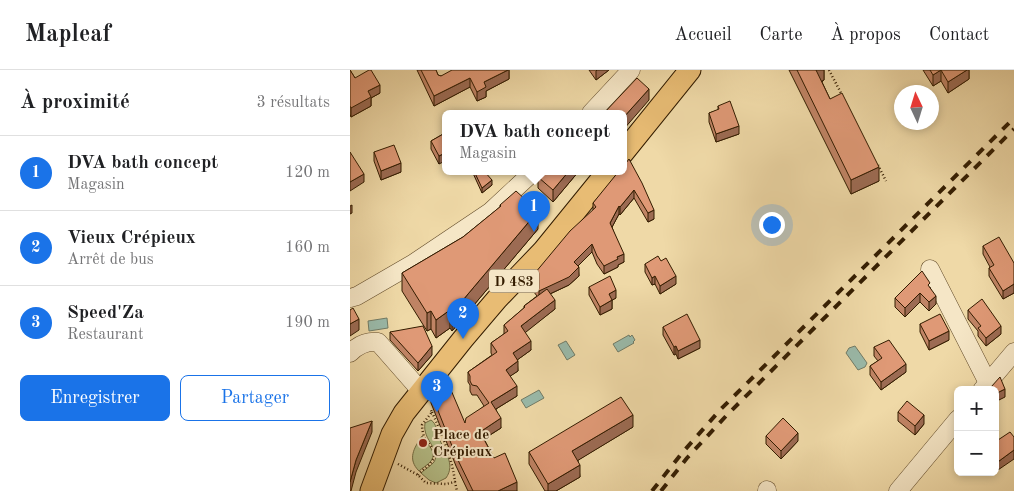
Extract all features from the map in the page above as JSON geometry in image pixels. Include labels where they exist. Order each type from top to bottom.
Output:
[{"type":"main road","points":[[627,148],[690,70]]},
{"type":"main road","name":"D 483","points":[[371,491],[396,426],[425,396],[497,299],[543,251],[605,175]]},
{"type":"street","points":[[594,110],[628,71]]},
{"type":"street","points":[[352,301],[414,263],[490,212],[530,175]]},
{"type":"street","points":[[930,269],[985,386]]},
{"type":"street","points":[[350,353],[364,344],[378,342],[425,396]]},
{"type":"street","points":[[986,386],[1014,352]]},
{"type":"street","points":[[898,491],[954,424]]},
{"type":"path","points":[[829,70],[842,96]]},
{"type":"path","points":[[877,164],[886,181]]},
{"type":"path","points":[[425,396],[449,452],[457,491]]},
{"type":"path","points":[[418,475],[433,461],[433,448],[424,437],[422,425],[432,412]]},
{"type":"path","points":[[394,462],[418,475],[426,483],[446,484],[455,482]]},
{"type":"green space","points":[[431,420],[446,453],[450,468],[446,478],[436,483],[421,473],[434,462],[436,457],[425,429],[425,423]]},
{"type":"green space","points":[[422,436],[431,448],[433,457],[419,471],[413,462],[413,454]]},
{"type":"shaded area","points":[[387,318],[388,328],[369,331],[368,321]]},
{"type":"shaded area","points":[[629,335],[630,337],[632,335],[635,340],[634,343],[618,352],[613,344]]},
{"type":"shaded area","points":[[566,341],[575,355],[567,360],[558,345]]},
{"type":"shaded area","points":[[855,346],[867,363],[865,367],[858,370],[846,353],[849,348]]},
{"type":"shaded area","points":[[539,390],[544,398],[526,408],[521,400]]},
{"type":"building","points":[[350,70],[355,78],[371,70],[380,85],[368,91],[371,97],[351,108],[350,106]]},
{"type":"building","points":[[421,70],[436,70],[438,75],[441,76],[452,70],[508,70],[484,82],[486,87],[477,92],[470,78],[434,96]]},
{"type":"building","points":[[797,70],[816,70],[830,99],[842,93],[879,167],[851,180]]},
{"type":"building","points":[[930,70],[941,70],[933,75]]},
{"type":"building","points":[[941,70],[967,70],[948,82]]},
{"type":"building","points":[[637,78],[649,89],[627,114],[627,110],[607,110]]},
{"type":"building","points":[[730,101],[739,126],[716,134],[709,113],[719,109],[718,106]]},
{"type":"building","points":[[442,135],[442,154],[439,156],[431,141]]},
{"type":"building","points":[[394,145],[401,163],[381,171],[374,152]]},
{"type":"building","points":[[350,152],[364,174],[350,182]]},
{"type":"building","points":[[629,159],[654,210],[648,213],[634,190],[619,206],[610,223],[624,254],[604,266],[592,244],[574,262],[579,267],[569,277],[539,291],[530,279],[570,231],[596,207],[593,203],[616,175],[627,175],[627,162]]},
{"type":"building","points":[[476,175],[488,175],[492,180],[482,188]]},
{"type":"building","points":[[540,175],[566,175],[553,190],[538,177]]},
{"type":"building","points":[[516,191],[538,211],[452,313],[450,310],[436,320],[431,311],[427,313],[402,273],[463,237]]},
{"type":"building","points":[[999,237],[1014,263],[1014,284],[1003,291],[989,268],[994,265],[983,246]]},
{"type":"building","points":[[658,256],[661,261],[666,258],[676,276],[660,286],[655,276],[652,278],[645,264]]},
{"type":"building","points":[[922,271],[930,283],[928,285],[936,296],[929,302],[920,293],[905,308],[895,298]]},
{"type":"building","points":[[610,276],[616,290],[609,294],[612,300],[600,307],[589,287]]},
{"type":"building","points":[[547,289],[555,300],[521,326],[531,341],[513,353],[518,361],[506,370],[517,386],[491,402],[501,418],[480,432],[494,458],[505,453],[517,482],[498,491],[473,491],[456,456],[431,393],[445,376],[465,423],[466,418],[489,403],[477,386],[472,385],[468,372],[497,352],[491,343],[508,331],[504,325],[524,306]]},
{"type":"building","points":[[982,299],[1001,326],[986,338],[978,328],[981,326],[968,310]]},
{"type":"building","points":[[353,308],[359,319],[350,324],[350,310]]},
{"type":"building","points":[[687,314],[700,340],[678,351],[663,327]]},
{"type":"building","points":[[940,314],[949,331],[929,341],[920,324]]},
{"type":"building","points":[[423,326],[432,346],[418,363],[390,332]]},
{"type":"building","points":[[889,340],[906,364],[881,382],[870,366],[882,358],[874,347]]},
{"type":"building","points":[[1000,377],[1005,389],[999,392],[999,386],[992,386]]},
{"type":"building","points":[[621,397],[633,415],[572,451],[580,465],[548,484],[529,452]]},
{"type":"building","points":[[907,401],[924,415],[915,426],[898,412]]},
{"type":"building","points":[[783,418],[798,433],[781,451],[766,436]]},
{"type":"building","points":[[372,421],[356,460],[350,482],[350,428]]},
{"type":"building","points":[[1010,432],[1014,437],[1014,450],[999,461],[999,439]]},
{"type":"railway","points":[[652,491],[720,410],[1014,118]]},
{"type":"railway","points":[[661,491],[687,458],[726,416],[1014,129]]},
{"type":"place","name":"DVA bath concept","points":[[534,232]]},
{"type":"place","name":"Vieux Crépieux","points":[[463,339]]},
{"type":"place","name":"Speed'Za","points":[[437,412]]},
{"type":"place","name":"Place de Crépieux","points":[[423,443]]}]
